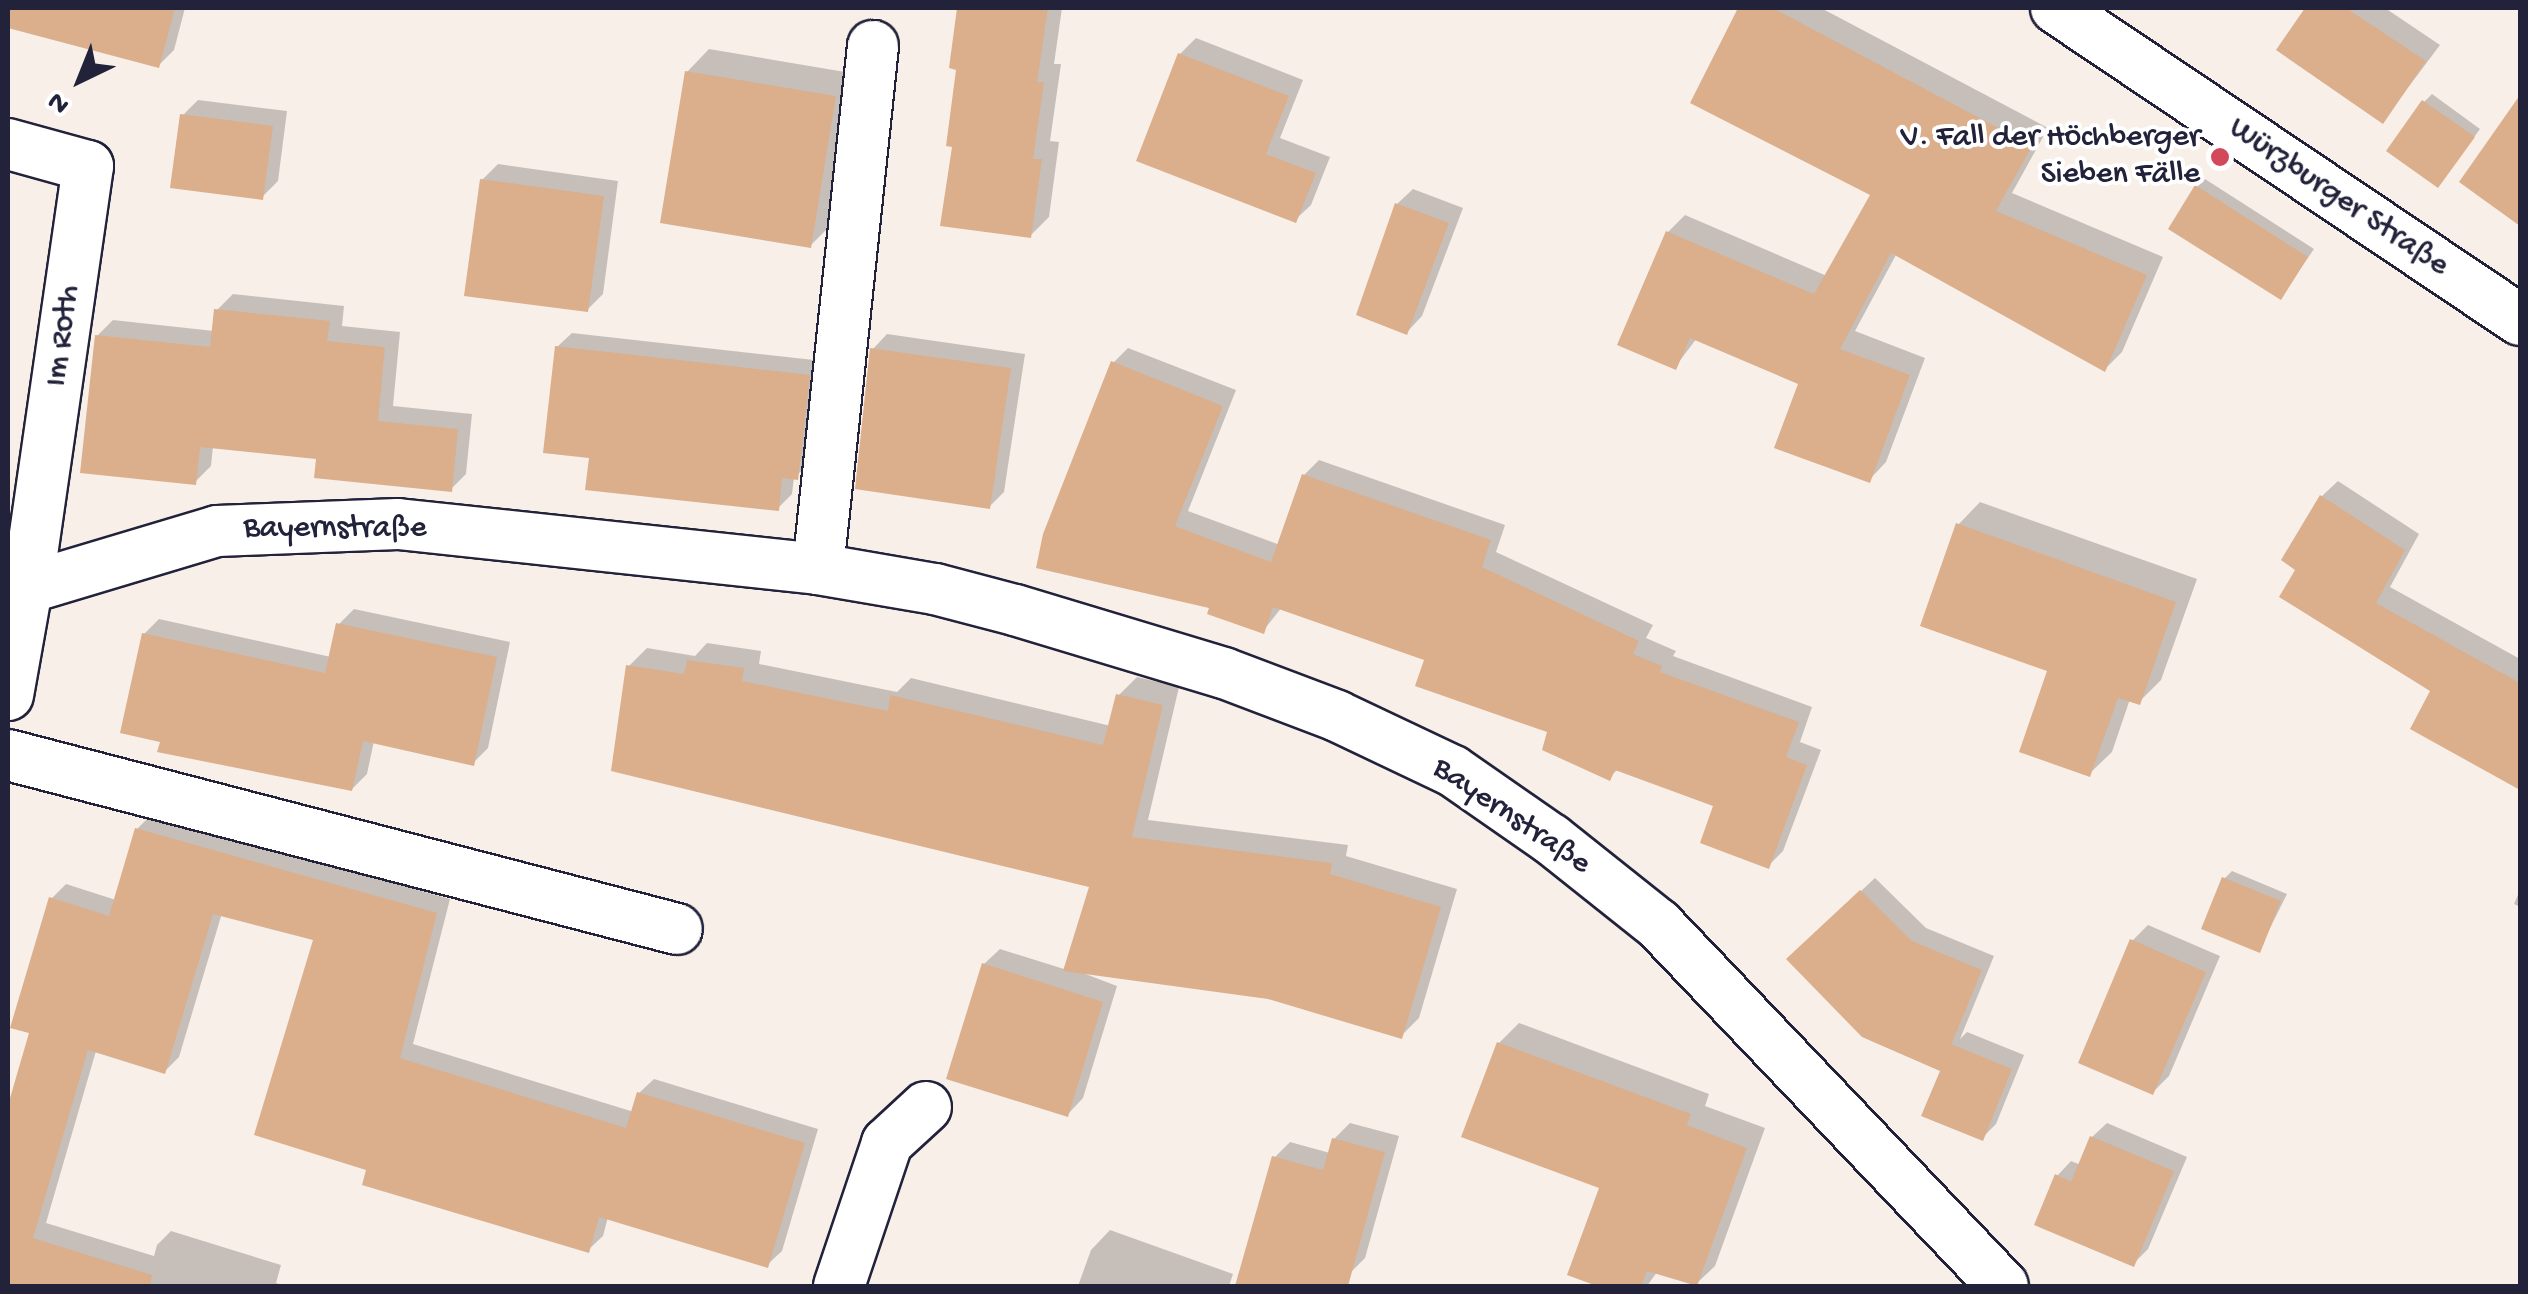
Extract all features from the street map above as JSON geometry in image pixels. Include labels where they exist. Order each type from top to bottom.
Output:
[{"type":"street","name":"Würzburger Straße","points":[[2056,8],[2520,320]]},
{"type":"street","points":[[818,569],[873,46]]},
{"type":"street","name":"Im Roth","points":[[8,144],[88,166],[27,588]]},
{"type":"street","name":"Bayernstraße","points":[[27,588],[217,530],[398,524],[818,569],[951,593],[1224,673],[1337,716],[1453,771],[1552,839],[1658,924],[2004,1286]]},
{"type":"street","points":[[8,695],[27,588]]},
{"type":"street","points":[[8,755],[677,929]]},
{"type":"street","points":[[839,1286],[886,1143],[926,1107]]},
{"type":"building","points":[[8,8],[175,8],[159,68],[8,28]]},
{"type":"building","points":[[957,8],[1048,8],[1037,82],[1044,82],[1033,159],[1042,159],[1031,238],[940,226],[952,147],[946,146],[956,70],[949,68]]},
{"type":"building","points":[[1738,8],[1773,8],[2032,146],[1996,211],[2147,275],[2105,372],[1891,253],[1840,349],[1910,375],[1870,483],[1774,448],[1798,384],[1690,338],[1676,370],[1617,345],[1666,231],[1814,294],[1870,195],[1690,103]]},
{"type":"building","points":[[2305,8],[2346,8],[2426,61],[2383,124],[2276,50]]},
{"type":"building","points":[[1178,53],[1289,96],[1266,154],[1316,173],[1296,223],[1136,161]]},
{"type":"building","points":[[685,71],[836,96],[811,248],[660,223]]},
{"type":"building","points":[[2520,95],[2520,226],[2459,182]]},
{"type":"building","points":[[2422,100],[2475,137],[2438,188],[2386,151]]},
{"type":"building","points":[[180,114],[273,126],[263,200],[170,188]]},
{"type":"building","points":[[480,179],[604,196],[588,312],[464,296]]},
{"type":"building","points":[[2195,185],[2308,257],[2281,300],[2168,229]]},
{"type":"building","points":[[1395,203],[1449,223],[1407,335],[1356,315]]},
{"type":"building","points":[[214,309],[330,321],[327,341],[385,347],[378,421],[458,429],[452,492],[314,478],[316,459],[200,447],[196,485],[80,473],[95,335],[210,347]]},
{"type":"building","points":[[555,346],[810,375],[798,480],[782,478],[779,511],[585,490],[589,458],[543,453]]},
{"type":"building","points":[[870,348],[1011,368],[990,509],[855,489]]},
{"type":"building","points":[[1111,361],[1223,406],[1175,526],[1271,562],[1302,474],[1491,540],[1482,567],[1639,641],[1633,654],[1662,666],[1660,672],[1799,722],[1786,757],[1807,765],[1769,869],[1700,843],[1713,806],[1615,770],[1610,781],[1542,750],[1547,732],[1415,686],[1424,660],[1273,607],[1264,634],[1207,614],[1209,608],[1036,568],[1043,534]]},
{"type":"building","points":[[2320,495],[2405,550],[2376,603],[2520,683],[2520,790],[2410,729],[2430,691],[2279,597],[2295,570],[2281,560]]},
{"type":"building","points":[[1956,523],[2176,602],[2140,705],[2118,698],[2090,777],[2019,752],[2047,671],[1920,626]]},
{"type":"building","points":[[336,623],[497,657],[474,766],[363,741],[352,791],[157,752],[160,742],[120,733],[142,633],[325,673]]},
{"type":"building","points":[[687,660],[744,668],[742,681],[888,711],[890,695],[1103,745],[1116,694],[1163,705],[1132,837],[1332,863],[1330,874],[1441,907],[1402,1039],[1268,999],[1063,971],[1089,887],[611,771],[626,665],[684,674]]},
{"type":"building","points":[[135,828],[437,913],[400,1058],[626,1128],[637,1092],[805,1143],[768,1268],[599,1217],[589,1253],[362,1185],[366,1170],[254,1135],[313,940],[213,914],[165,1074],[88,1050],[33,1238],[152,1275],[150,1286],[8,1286],[8,1105],[29,1033],[10,1028],[49,897],[109,916]]},
{"type":"building","points":[[2222,877],[2281,901],[2260,953],[2201,929]]},
{"type":"building","points":[[1860,890],[1912,941],[1982,970],[1951,1044],[2012,1069],[1983,1141],[1921,1116],[1940,1071],[1862,1037],[1786,959]]},
{"type":"building","points":[[2130,939],[2206,972],[2153,1095],[2078,1063]]},
{"type":"building","points":[[982,963],[1103,1002],[1068,1117],[946,1079]]},
{"type":"building","points":[[1497,1042],[1691,1114],[1687,1125],[1747,1148],[1697,1286],[1647,1271],[1641,1286],[1597,1286],[1567,1275],[1599,1188],[1461,1137]]},
{"type":"building","points":[[2090,1136],[2174,1171],[2134,1267],[2034,1225],[2055,1174],[2071,1182]]},
{"type":"building","points":[[1332,1138],[1385,1152],[1348,1286],[1235,1286],[1272,1156],[1323,1170]]},
{"type":"place","name":"V. Fall der Höchberger Sieben Fälle","points":[[2220,157]]}]
